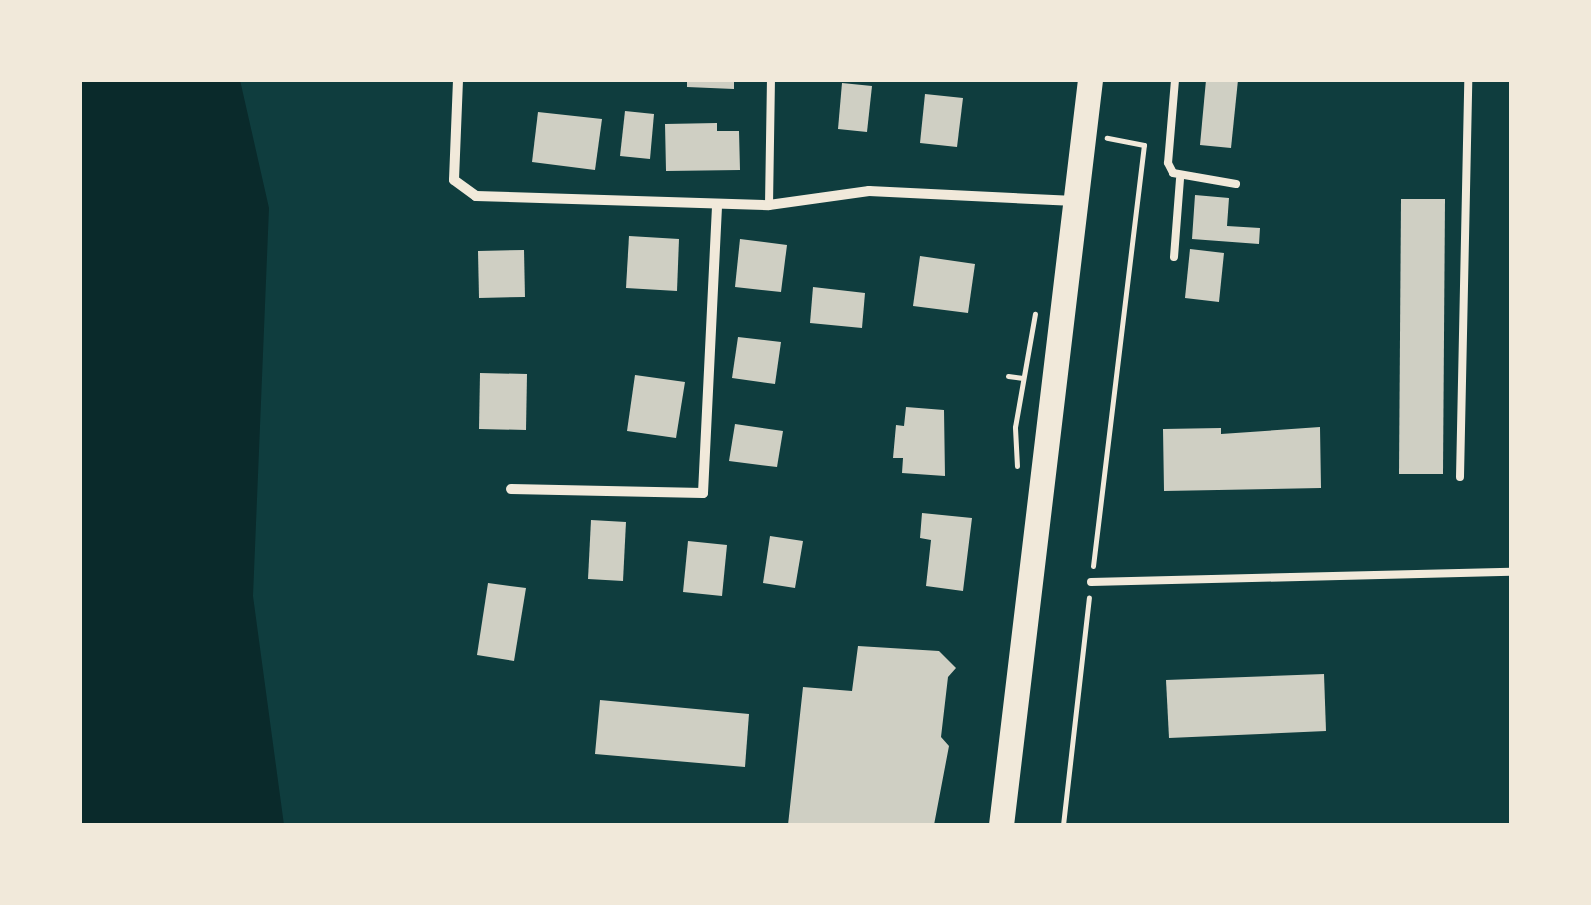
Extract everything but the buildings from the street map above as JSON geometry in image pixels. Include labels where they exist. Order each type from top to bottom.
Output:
[{"type":"main road","points":[[1001,825],[1090,80]]},
{"type":"street","points":[[458,80],[454,180],[462,192],[717,206],[769,205],[869,191],[1078,201]]},
{"type":"street","points":[[511,488],[703,493],[717,206]]},
{"type":"lane","points":[[769,205],[771,80]]},
{"type":"lane","points":[[1174,80],[1168,163],[1180,179],[1174,257]]},
{"type":"lane","points":[[1460,477],[1468,80]]},
{"type":"lane","points":[[1180,179],[1236,184]]},
{"type":"lane","points":[[1091,582],[1511,572]]},
{"type":"path","points":[[1063,825],[1144,146],[1106,138]]},
{"type":"water","points":[[80,80],[240,80],[269,208],[253,596],[284,825],[80,825]]}]
